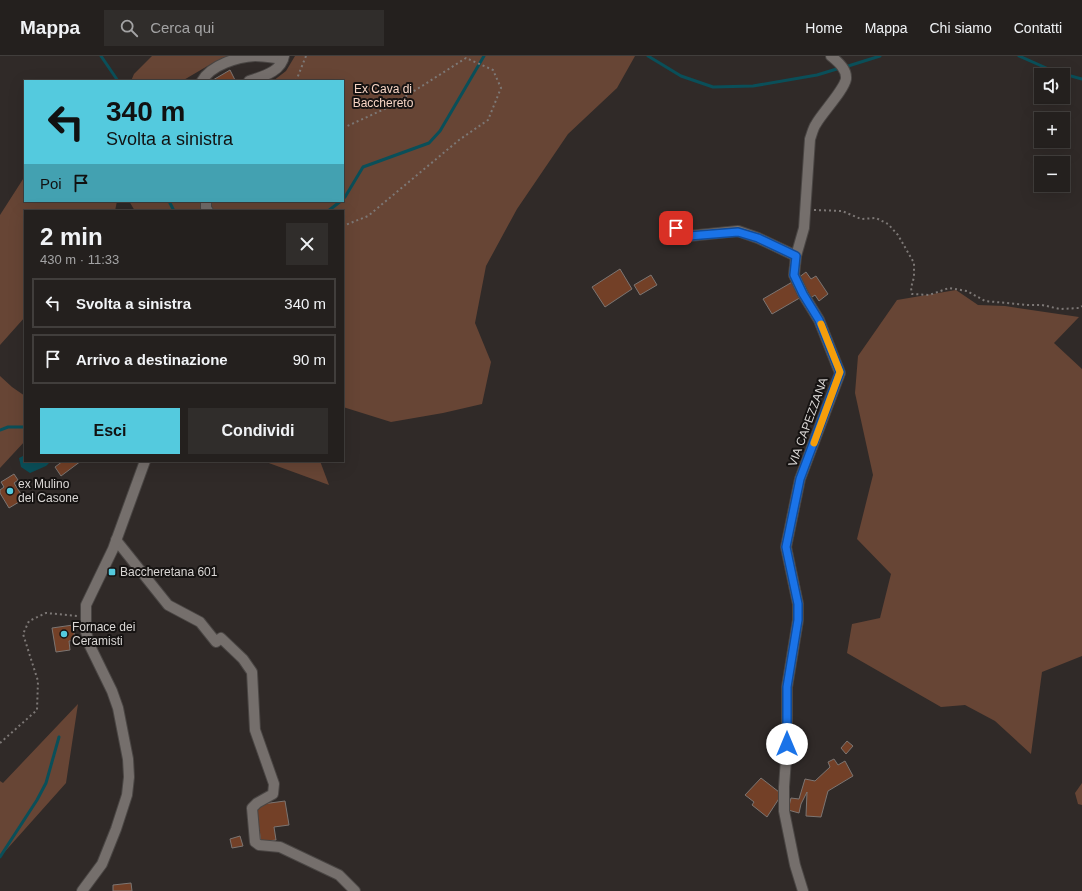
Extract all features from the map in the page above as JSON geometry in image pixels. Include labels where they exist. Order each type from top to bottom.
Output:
[{"type":"street","points":[[203,80],[206,74],[216,67],[241,58],[254,56],[284,58]]},
{"type":"street","name":"VIA CAPEZZANA","points":[[803,891],[795,865],[784,811],[787,744],[787,687],[798,620],[798,604],[786,547],[800,479],[840,372],[819,320],[803,294],[794,275],[796,256],[804,228],[810,139],[815,125],[842,88],[846,80],[845,72],[840,64],[831,56]]},
{"type":"street","points":[[252,80],[265,76],[276,69],[284,58]]},
{"type":"street","points":[[676,228],[681,233],[689,236],[738,232],[758,238],[796,256]]},
{"type":"street","points":[[82,891],[102,864],[111,843],[127,795],[129,777],[128,759],[118,708],[112,691],[90,646],[86,632],[86,605],[116,540],[144,462]]},
{"type":"street","points":[[116,540],[168,605],[200,622],[216,642],[221,638],[243,659],[252,672],[255,730],[274,784],[273,794],[256,803],[252,808],[255,842],[259,845],[280,847],[339,875],[355,891]]},
{"type":"path","points":[[296,80],[306,56]]},
{"type":"path","points":[[344,128],[389,107],[466,58],[493,70],[501,88],[488,120],[459,140],[368,216],[344,226]]},
{"type":"path","points":[[806,209],[842,211],[861,219],[876,218],[888,224],[898,235],[914,263],[914,277],[911,288],[912,294],[929,295],[949,288],[967,291],[985,301],[1060,309],[1079,308],[1082,306]]},
{"type":"path","points":[[0,743],[37,710],[38,681],[23,634],[29,621],[46,613],[86,617]]},
{"type":"green space","points":[[152,56],[230,56],[216,61],[184,80],[131,80],[134,74]]},
{"type":"green space","name":"Ex Cava di Bacchereto","points":[[295,56],[635,56],[617,88],[568,134],[517,209],[486,266],[475,323],[491,362],[482,404],[443,413],[391,422],[344,407],[344,210],[134,210],[130,202],[344,202],[344,80],[274,80],[286,71]]},
{"type":"green space","points":[[24,178],[24,202],[117,202],[115,210],[24,210],[24,318],[0,345],[0,215]]},
{"type":"green space","points":[[956,290],[978,305],[1005,306],[1079,317],[1054,343],[1082,369],[1082,656],[1042,672],[1031,754],[995,721],[965,705],[941,707],[847,653],[852,624],[880,618],[891,574],[857,539],[873,475],[855,393],[858,356],[897,300]]},
{"type":"green space","points":[[0,376],[24,395],[24,442],[0,468]]},
{"type":"green space","points":[[266,462],[320,462],[329,485]]},
{"type":"green space","points":[[78,704],[66,783],[0,857],[0,781],[3,783]]},
{"type":"green space","points":[[1082,783],[1082,805],[1078,804],[1075,793]]},
{"type":"water","points":[[24,456],[24,462],[50,462],[46,466],[30,473],[21,467],[19,458]]},
{"type":"building","points":[[230,70],[235,80],[213,80]]},
{"type":"building","points":[[620,269],[632,289],[605,307],[592,287]]},
{"type":"building","points":[[806,272],[811,279],[816,276],[828,294],[819,301],[815,295],[809,299],[798,278]]},
{"type":"building","points":[[651,275],[657,285],[640,295],[634,285]]},
{"type":"building","points":[[794,281],[803,296],[772,314],[763,299]]},
{"type":"building","points":[[62,462],[80,462],[61,476],[55,467]]},
{"type":"building","name":"ex Mulino del Casone","points":[[14,474],[18,480],[14,483],[24,499],[9,508],[0,493],[0,490],[4,487],[1,482]]},
{"type":"building","name":"Fornace dei Ceramisti","points":[[73,625],[75,640],[69,641],[70,650],[56,652],[52,628]]},
{"type":"building","points":[[847,741],[853,746],[846,754],[841,748]]},
{"type":"building","points":[[834,759],[838,765],[845,761],[853,776],[828,791],[821,817],[806,816],[807,792],[801,804],[799,813],[788,810],[791,798],[799,799],[805,779],[815,781],[830,767],[828,762]]},
{"type":"building","points":[[761,778],[779,792],[780,797],[767,817],[752,805],[754,802],[745,795]]},
{"type":"building","points":[[285,801],[289,825],[274,827],[276,840],[261,842],[255,805]]},
{"type":"building","points":[[240,836],[243,846],[232,848],[230,839]]},
{"type":"building","points":[[131,883],[132,891],[113,891],[113,885]]},
{"type":"waterway","points":[[101,56],[117,80]]},
{"type":"waterway","points":[[344,198],[363,167],[429,143],[440,131],[484,56]]},
{"type":"waterway","points":[[648,56],[681,76],[713,87],[753,86],[817,75],[840,68]]},
{"type":"waterway","points":[[845,67],[880,56]]},
{"type":"waterway","points":[[1019,56],[1053,71],[1082,79]]},
{"type":"waterway","points":[[170,202],[174,210]]},
{"type":"waterway","points":[[329,210],[340,202]]},
{"type":"waterway","points":[[0,430],[8,427],[24,427]]},
{"type":"waterway","points":[[0,857],[37,800],[46,783],[59,737]]},
{"type":"slow traffic","points":[[814,443],[840,372],[821,324]]},
{"type":"place","name":"ex Mulino del Casone","points":[[10,491]]},
{"type":"place","name":"Baccheretana 601","points":[[112,572]]},
{"type":"place","name":"Fornace dei Ceramisti","points":[[64,634]]},
{"type":"route","points":[[676,228],[681,233],[689,236],[738,232],[758,238],[796,256],[794,275],[803,294],[819,320],[840,372],[800,479],[789,525],[786,547],[798,604],[798,620],[787,687],[787,744]]}]
